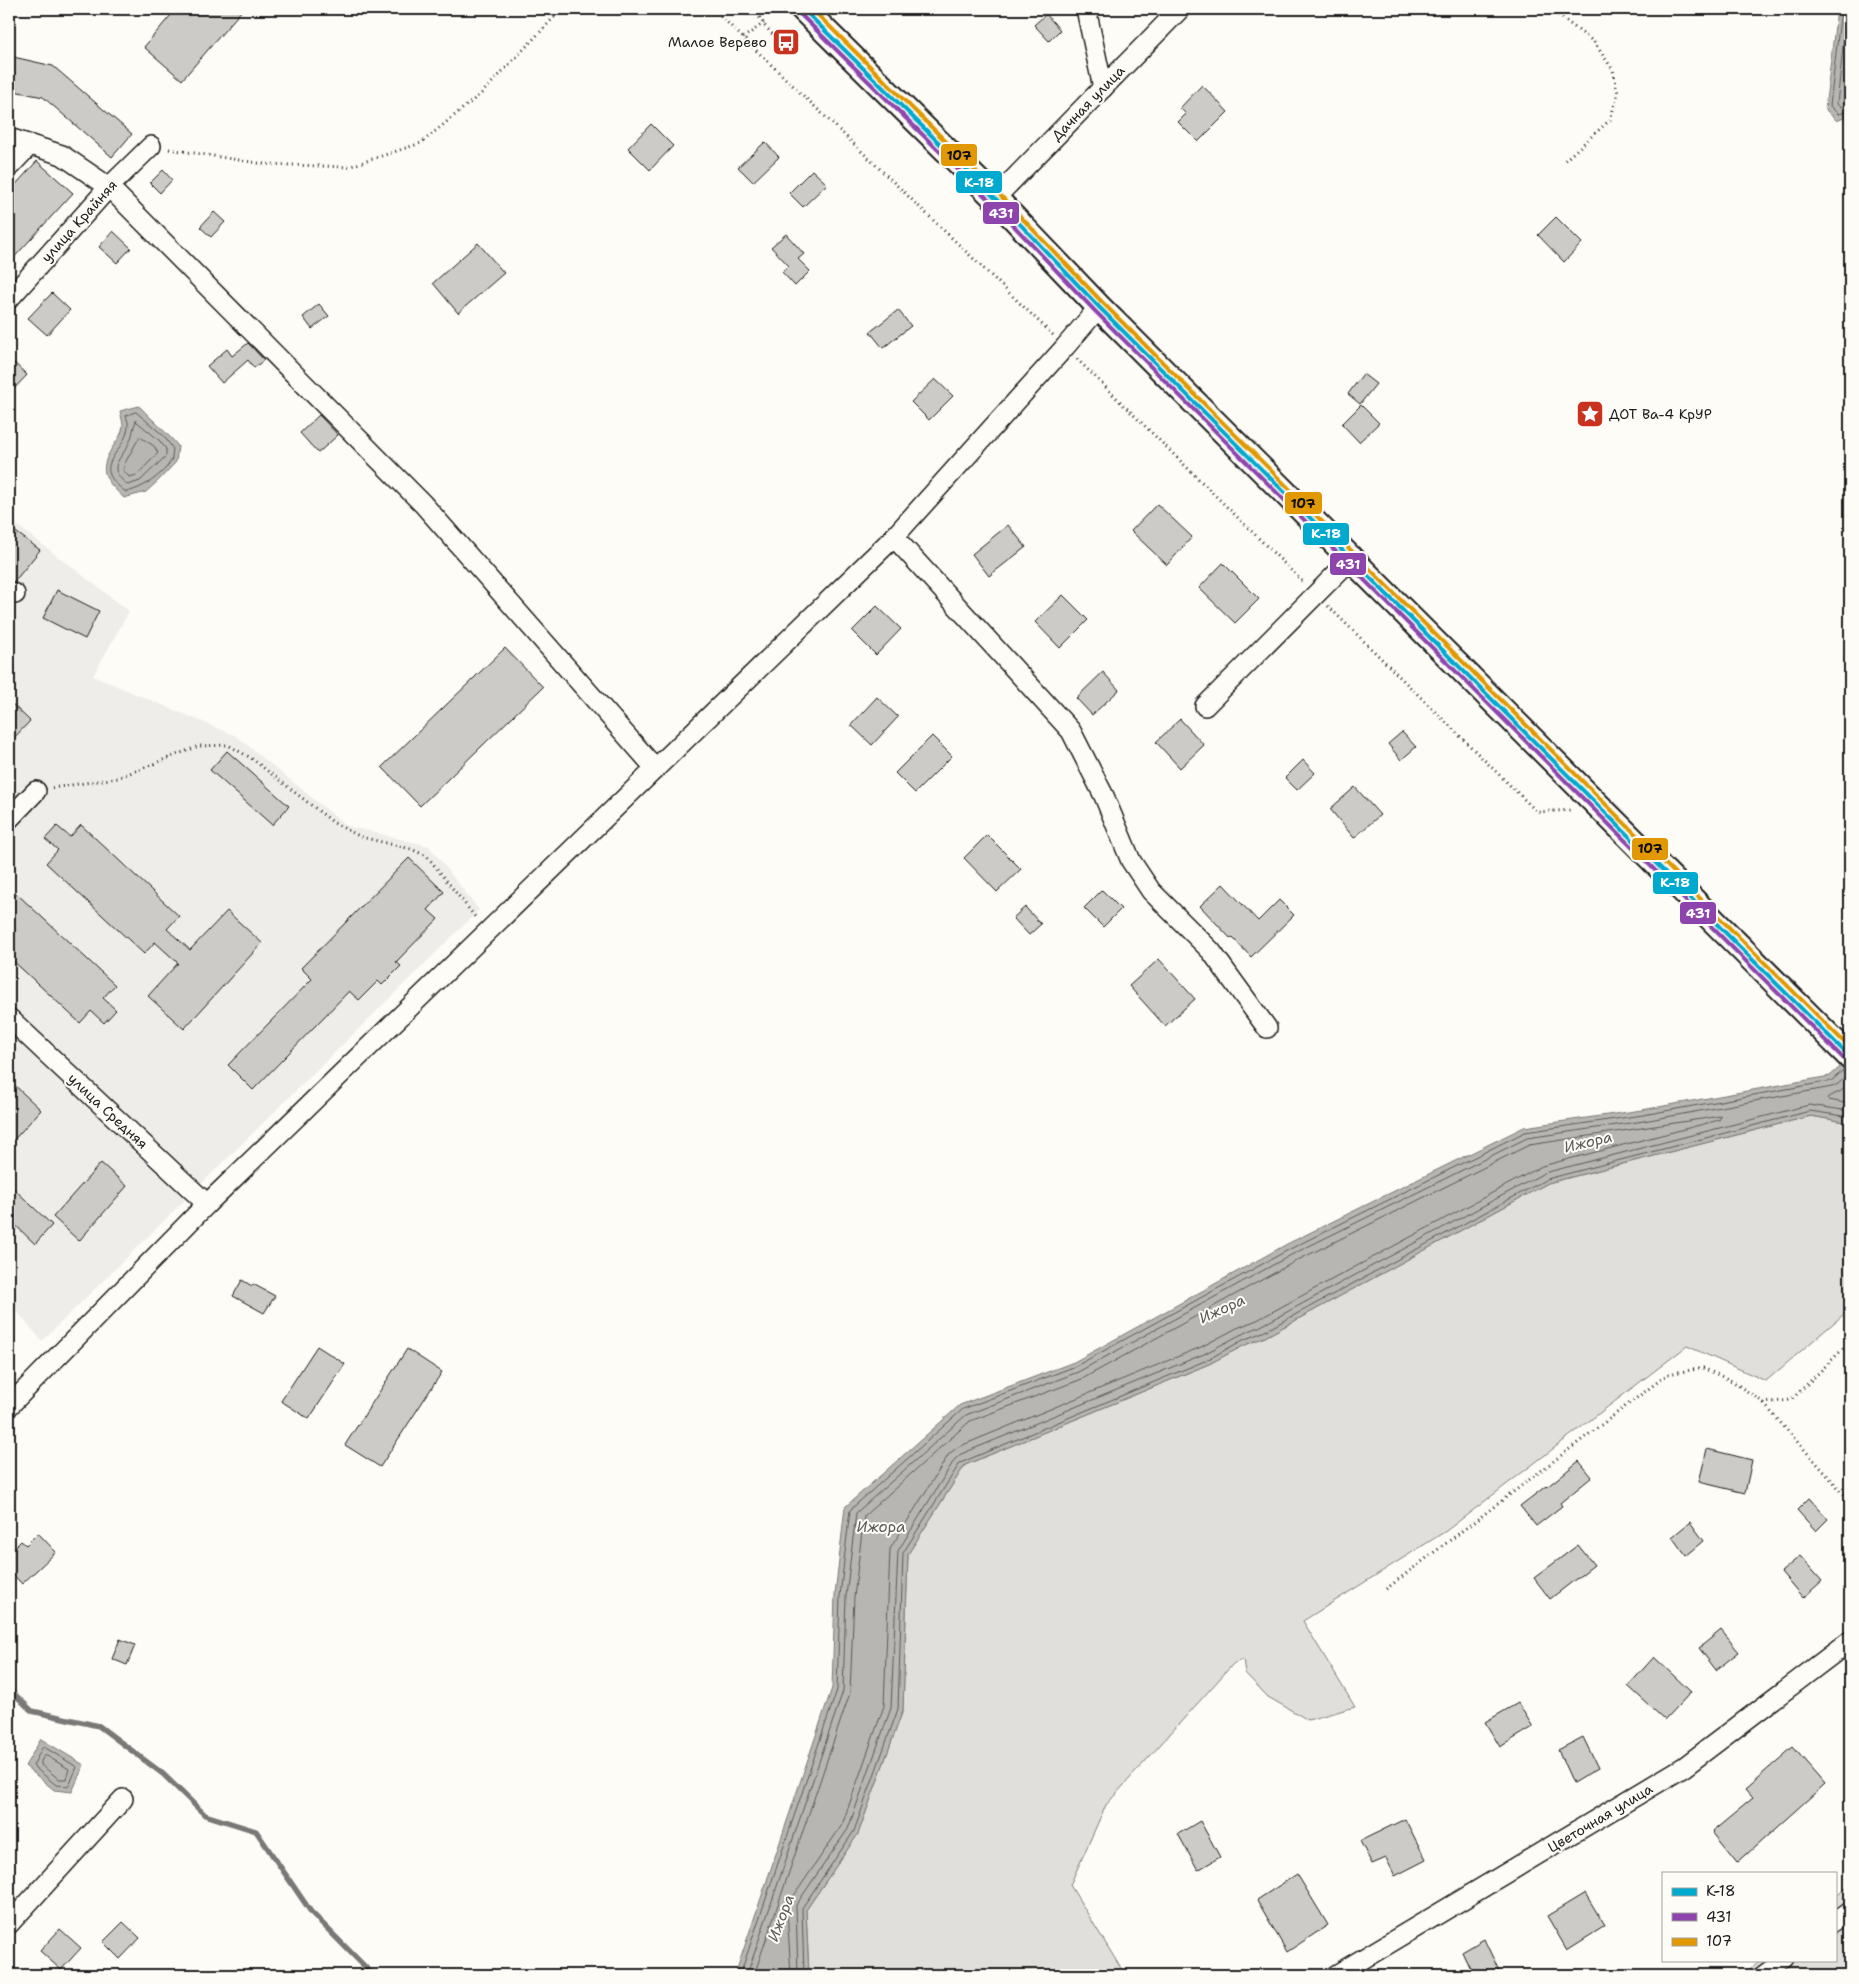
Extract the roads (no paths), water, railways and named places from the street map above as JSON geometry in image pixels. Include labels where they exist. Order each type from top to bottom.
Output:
[{"type":"main road","points":[[803,9],[995,198],[1099,307],[1850,1057]]},
{"type":"street","points":[[1086,9],[1103,88]]},
{"type":"street","name":"Дачная улица","points":[[995,198],[1180,9]]},
{"type":"street","points":[[9,138],[62,155],[109,187],[423,504],[655,768]]},
{"type":"street","points":[[9,167],[30,145]]},
{"type":"street","name":"улица Крайняя","points":[[9,299],[109,187],[151,146]]},
{"type":"street","points":[[9,1406],[207,1204],[894,537],[1099,307]]},
{"type":"street","points":[[894,537],[1071,731],[1104,796],[1131,861],[1151,890],[1211,951],[1267,1028]]},
{"type":"street","points":[[1205,706],[1351,559]]},
{"type":"street","points":[[9,819],[36,790]]},
{"type":"street","name":"улица Средняя","points":[[9,1018],[207,1204]]},
{"type":"street","name":"Цветочная улица","points":[[1336,1975],[1684,1767],[1850,1641]]},
{"type":"street","points":[[9,1924],[123,1799]]},
{"type":"street","points":[[1836,1921],[1850,1911]]},
{"type":"street","points":[[1764,1975],[1781,1962]]},
{"type":"water","points":[[1837,9],[1850,9],[1850,115],[1837,121],[1825,109]]},
{"type":"water","points":[[139,406],[178,446],[176,462],[146,492],[124,498],[108,479],[104,468],[123,427],[120,411]]},
{"type":"water","name":"Ижора","points":[[1850,1058],[1850,1123],[1811,1116],[1548,1183],[1265,1337],[1209,1364],[965,1465],[908,1554],[903,1710],[858,1834],[806,1910],[809,1975],[735,1975],[832,1688],[835,1595],[845,1507],[960,1405],[1074,1362],[1287,1244],[1524,1127],[1642,1110],[1830,1076]]},
{"type":"water","points":[[41,1739],[84,1765],[72,1792],[54,1790],[25,1766]]},
{"type":"waterway","points":[[9,1689],[32,1711],[99,1726],[163,1774],[205,1815],[256,1831],[311,1912],[373,1975]]},
{"type":"place","name":"Малое Верево","points":[[786,42]]},
{"type":"place","name":"ДОТ Ва-4 КрУР","points":[[1590,414]]}]
